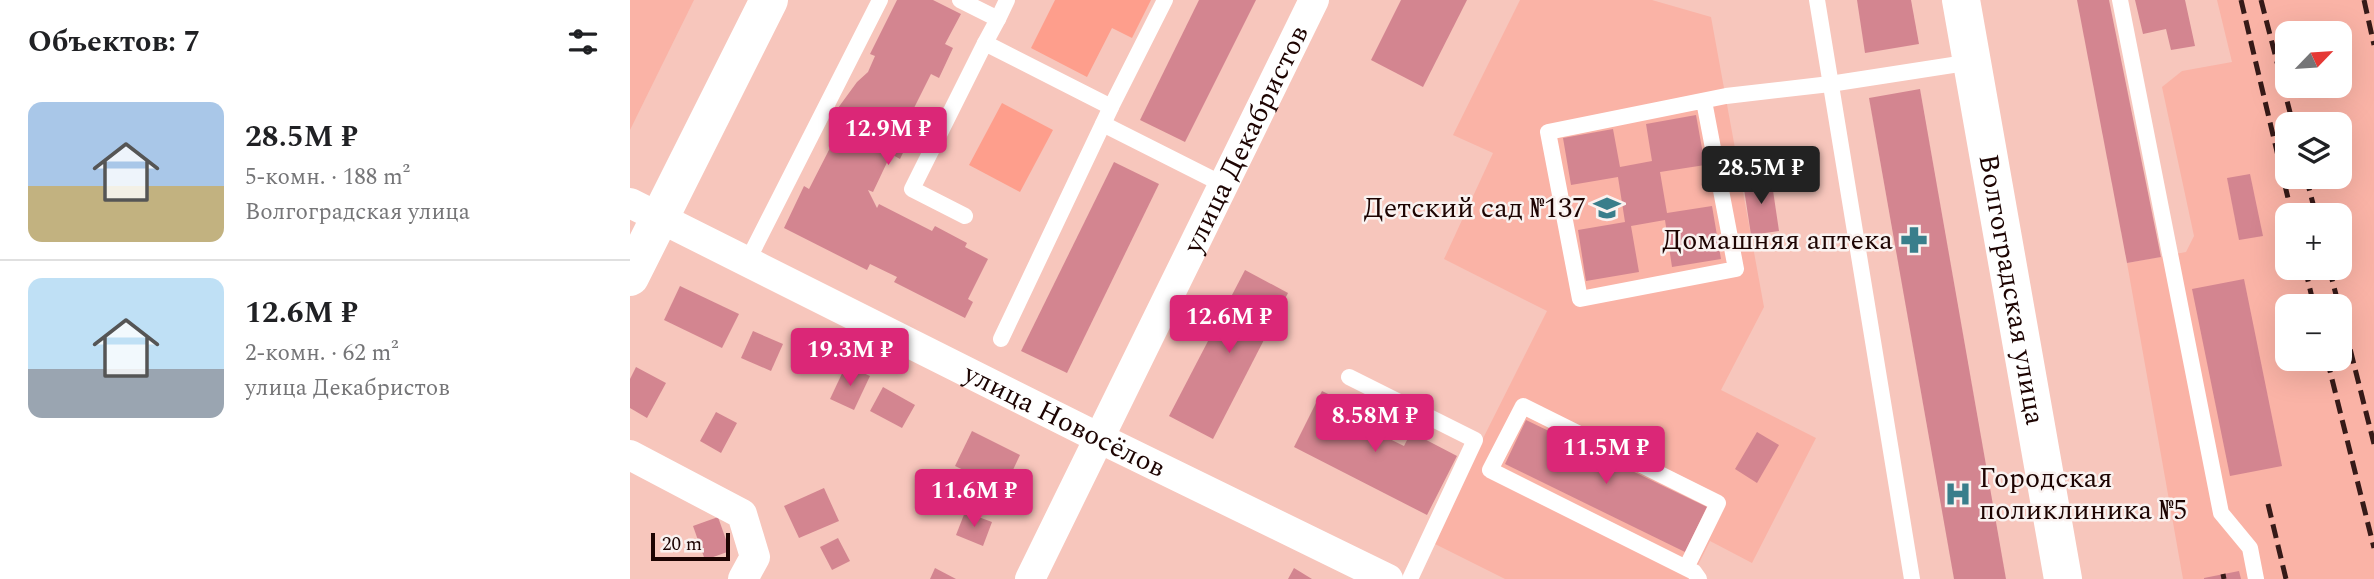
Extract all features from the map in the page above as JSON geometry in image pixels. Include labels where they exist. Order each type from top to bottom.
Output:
[{"type":"street","points":[[630,277],[645,211],[768,0]]},
{"type":"street","name":"улица Декабристов","points":[[1030,579],[1314,0]]},
{"type":"street","name":"Волгоградская улица","points":[[1961,0],[2063,579]]},
{"type":"street","name":"улица Новосёлов","points":[[645,211],[1388,579]]},
{"type":"street","points":[[630,454],[742,514],[755,557],[743,579]]},
{"type":"lane","points":[[748,260],[880,0]]},
{"type":"lane","points":[[960,0],[998,19]]},
{"type":"lane","points":[[965,216],[912,188],[1007,0]]},
{"type":"lane","points":[[1001,339],[1165,0]]},
{"type":"lane","points":[[1817,0],[1912,579]]},
{"type":"lane","points":[[2120,0],[2221,513],[2250,548],[2256,579]]},
{"type":"lane","points":[[985,43],[1111,107]]},
{"type":"lane","points":[[1704,101],[1736,269],[1580,299],[1548,132],[1704,101],[1972,62]]},
{"type":"lane","points":[[1103,124],[1224,184]]},
{"type":"lane","points":[[1349,377],[1475,440],[1410,579]]},
{"type":"lane","points":[[1686,568],[1718,503],[1523,406],[1490,470],[1686,568],[1694,572],[1699,579]]},
{"type":"shaded area","points":[[630,0],[694,0],[630,130]]},
{"type":"shaded area","points":[[1055,0],[1151,0],[1132,38],[1112,28],[1087,77],[1031,48]]},
{"type":"shaded area","points":[[1520,0],[1652,0],[1711,17],[1764,307],[1721,390],[1816,438],[1752,563],[1710,541],[1691,579],[1505,579],[1431,542],[1547,311],[1444,259],[1493,153],[1453,135]]},
{"type":"shaded area","points":[[2217,0],[2374,0],[2374,579],[2183,579],[2127,263],[2186,252],[2194,236],[2162,87],[2182,71],[2232,62]]},
{"type":"shaded area","points":[[1002,103],[1053,130],[1020,192],[969,165]]},
{"type":"building","points":[[897,0],[933,0],[961,14],[945,44],[953,48],[939,78],[931,74],[906,124],[915,128],[900,159],[891,154],[873,192],[868,190],[877,208],[879,204],[932,231],[935,226],[967,243],[965,247],[988,259],[968,299],[973,302],[965,318],[894,282],[897,277],[870,264],[867,270],[784,228],[804,186],[809,189],[830,148],[838,108],[868,72],[875,56],[870,54]]},
{"type":"building","points":[[1199,0],[1256,0],[1185,142],[1140,120]]},
{"type":"building","points":[[1401,0],[1467,0],[1423,87],[1371,60]]},
{"type":"building","points":[[1857,0],[1911,0],[1919,44],[1865,53]]},
{"type":"building","points":[[2077,0],[2109,0],[2161,257],[2127,263]]},
{"type":"building","points":[[2135,0],[2185,0],[2195,46],[2171,50],[2166,29],[2143,34]]},
{"type":"building","points":[[1920,89],[2006,579],[1954,579],[1869,98]]},
{"type":"building","points":[[1696,115],[1705,165],[1660,172],[1667,213],[1712,206],[1721,259],[1672,267],[1665,220],[1631,226],[1639,272],[1586,281],[1578,230],[1625,222],[1618,177],[1571,185],[1563,138],[1613,129],[1620,167],[1652,161],[1646,124]]},
{"type":"building","points":[[1114,162],[1159,184],[1067,373],[1021,351]]},
{"type":"building","points":[[2250,174],[2263,236],[2239,240],[2227,178]]},
{"type":"building","points":[[1771,177],[1779,231],[1751,235],[1743,182]]},
{"type":"building","points":[[1245,270],[1288,293],[1213,439],[1169,416]]},
{"type":"building","points":[[2244,279],[2282,466],[2230,476],[2192,289]]},
{"type":"building","points":[[680,286],[739,314],[722,348],[664,320]]},
{"type":"building","points":[[753,331],[783,344],[771,371],[741,358]]},
{"type":"building","points":[[846,365],[870,376],[854,410],[830,399]]},
{"type":"building","points":[[636,367],[666,383],[647,418],[630,408],[630,379]]},
{"type":"building","points":[[883,387],[915,405],[902,428],[870,411]]},
{"type":"building","points":[[1322,391],[1369,414],[1363,426],[1404,446],[1411,432],[1457,456],[1427,515],[1294,447]]},
{"type":"building","points":[[716,412],[737,423],[721,453],[700,441]]},
{"type":"building","points":[[1526,420],[1707,507],[1685,552],[1505,464]]},
{"type":"building","points":[[972,431],[1020,455],[1004,489],[955,466]]},
{"type":"building","points":[[1757,432],[1779,445],[1757,483],[1735,469]]},
{"type":"building","points":[[824,488],[839,521],[799,538],[784,506]]},
{"type":"building","points":[[965,512],[992,522],[983,546],[956,535]]},
{"type":"building","points":[[718,517],[730,551],[705,560],[693,526]]},
{"type":"building","points":[[838,538],[850,561],[832,570],[820,547]]},
{"type":"building","points":[[935,568],[956,579],[930,579]]},
{"type":"building","points":[[1294,568],[1312,579],[1288,579]]},
{"type":"building","points":[[2239,571],[2241,579],[2204,579],[2204,578]]},
{"type":"railway","points":[[2241,0],[2289,203]]},
{"type":"railway","points":[[2261,0],[2290,112]]},
{"type":"railway","points":[[2364,0],[2374,45]]},
{"type":"railway","points":[[2309,189],[2313,203]]},
{"type":"railway","points":[[2308,280],[2311,294]]},
{"type":"railway","points":[[2332,280],[2336,294]]},
{"type":"railway","points":[[2352,357],[2374,444]]},
{"type":"railway","points":[[2330,371],[2374,548]]},
{"type":"railway","points":[[2268,504],[2286,579]]},
{"type":"railway","points":[[2223,574],[2224,579]]},
{"type":"place","name":"Детский сад №137","points":[[1607,208]]},
{"type":"place","name":"Домашняя аптека","points":[[1914,240]]},
{"type":"place","name":"Городская поликлиника №5","points":[[1958,494]]}]
